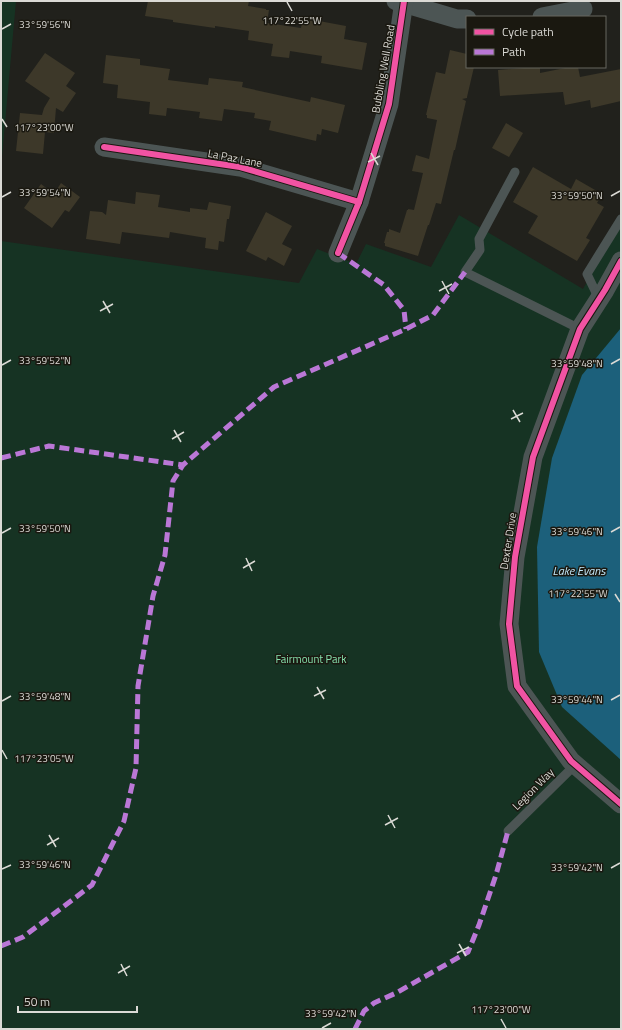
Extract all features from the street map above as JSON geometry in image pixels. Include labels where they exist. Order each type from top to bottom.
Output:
[{"type":"street","points":[[401,2],[457,19],[466,19]]},
{"type":"street","name":"Bubbling Well Road","points":[[338,253],[359,202],[389,104],[401,2]]},
{"type":"street","points":[[547,16],[583,9]]},
{"type":"street","name":"La Paz Lane","points":[[104,147],[240,167],[359,202]]},
{"type":"street","name":"Dexter Drive","points":[[621,261],[580,329],[533,457],[515,557],[509,624],[517,686],[571,761],[621,804]]},
{"type":"lane","points":[[515,172],[479,240],[480,250],[465,272],[580,329]]},
{"type":"lane","points":[[599,299],[587,274],[621,219]]},
{"type":"lane","name":"Legion Way","points":[[508,831],[575,764]]},
{"type":"green space","points":[[1,1],[16,1],[1,168]]},
{"type":"green space","name":"Fairmount Park","points":[[459,215],[583,289],[621,221],[621,1029],[1,1029],[1,241],[299,283],[317,249],[356,264],[366,244],[431,267]]},
{"type":"water","name":"Lake Evans","points":[[621,328],[621,760],[562,707],[539,652],[537,547],[552,458],[582,375]]},
{"type":"building","points":[[148,1],[249,1],[248,6],[269,10],[267,23],[301,28],[303,17],[346,26],[344,39],[367,43],[362,70],[321,63],[322,56],[290,51],[289,58],[271,56],[273,44],[248,40],[249,31],[173,22],[173,20],[145,16]]},
{"type":"building","points":[[450,50],[466,54],[466,68],[474,68],[467,98],[462,99],[466,101],[441,204],[436,203],[418,256],[385,246],[384,243],[389,229],[400,233],[407,210],[414,210],[423,173],[412,171],[416,155],[429,159],[437,120],[427,118],[426,115],[436,72],[445,74]]},
{"type":"building","points":[[45,53],[75,73],[66,86],[76,93],[63,112],[56,108],[54,133],[45,132],[43,154],[16,151],[20,113],[42,115],[50,98],[25,81]]},
{"type":"building","points":[[106,55],[140,59],[140,65],[170,69],[168,80],[208,85],[209,78],[243,82],[242,87],[310,102],[311,97],[345,105],[338,133],[322,129],[321,135],[317,134],[316,141],[269,130],[271,121],[254,118],[255,113],[224,109],[222,121],[199,118],[200,112],[167,108],[166,116],[149,114],[150,102],[117,98],[118,85],[103,83]]},
{"type":"building","points":[[540,68],[540,73],[565,68],[578,68],[580,77],[621,69],[621,101],[591,108],[590,100],[565,105],[563,92],[500,96],[498,70]]},
{"type":"building","points":[[506,123],[523,133],[509,157],[492,148]]},
{"type":"building","points":[[533,167],[571,189],[576,179],[602,194],[597,203],[604,207],[586,238],[590,240],[577,261],[528,233],[538,216],[513,202]]},
{"type":"building","points":[[61,183],[80,197],[69,212],[65,210],[52,228],[24,208],[41,184],[54,194]]},
{"type":"building","points":[[136,192],[160,195],[158,207],[190,212],[190,208],[207,210],[209,202],[231,206],[229,219],[227,219],[224,242],[219,241],[218,250],[205,248],[206,238],[170,232],[169,238],[122,232],[120,244],[86,239],[90,211],[102,212],[106,215],[108,200],[135,204]]},
{"type":"building","points":[[266,212],[292,226],[282,244],[292,249],[284,266],[268,257],[266,261],[246,251]]},
{"type":"marked path","points":[[338,253],[384,285],[404,310],[406,329]]},
{"type":"marked path","points":[[1,946],[23,937],[92,885],[124,821],[136,768],[138,686],[153,596],[165,555],[173,481],[183,465],[274,387],[406,329],[433,315],[465,272]]},
{"type":"marked path","points":[[1,458],[49,446],[183,465]]},
{"type":"marked path","points":[[355,1029],[364,1011],[374,1003],[396,993],[468,952],[496,875],[508,831]]},
{"type":"cycle path","points":[[338,253],[359,202],[389,104],[404,1]]},
{"type":"cycle path","points":[[104,147],[240,167],[359,202]]},
{"type":"cycle path","points":[[621,261],[605,290],[580,329],[533,457],[515,557],[509,624],[517,686],[571,761],[621,804]]}]
